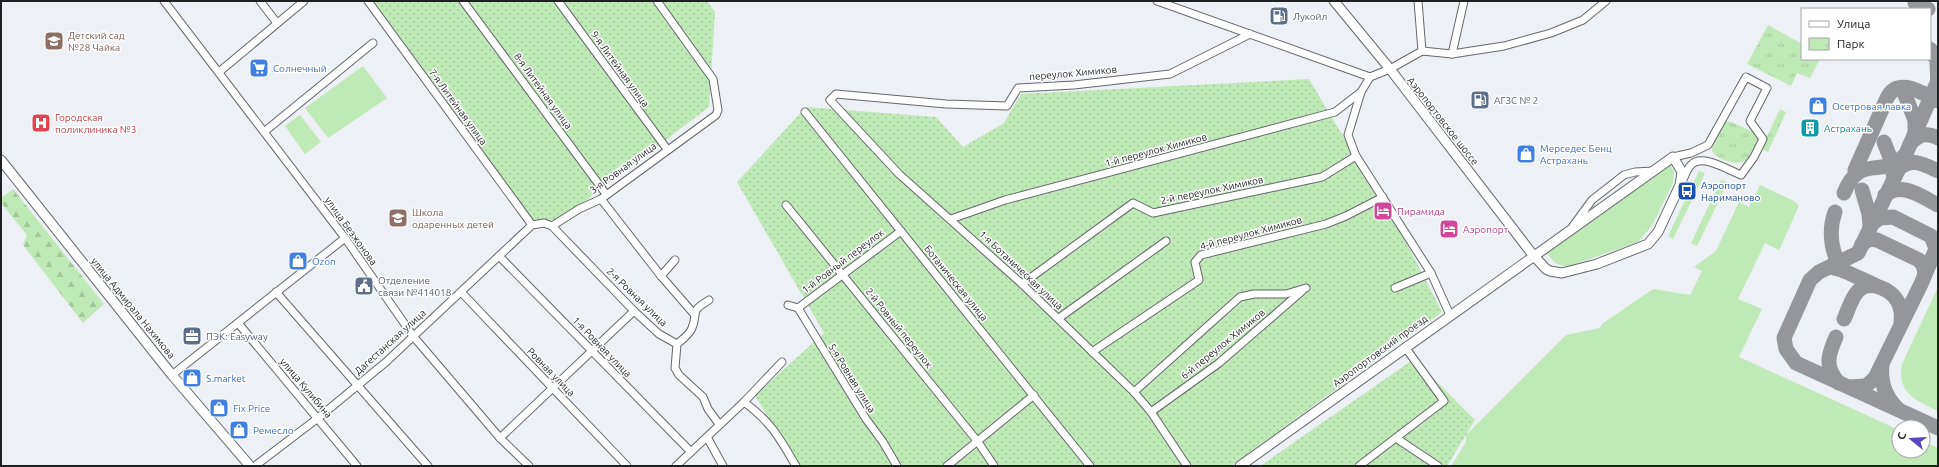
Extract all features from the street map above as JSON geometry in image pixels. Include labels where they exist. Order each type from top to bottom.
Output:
[{"type":"main road","name":"Аэропортовское шоссе","points":[[1334,1],[1390,69],[1533,255],[1546,269],[1562,274],[1597,264],[1648,244],[1658,232],[1680,185]]},
{"type":"main road","name":"Аэропортовский проезд","points":[[1240,466],[1533,255],[1673,157]]},
{"type":"main road","points":[[1673,157],[1682,172],[1680,185]]},
{"type":"main road","name":"улица Адмирала Нахимова","points":[[1,160],[172,375],[250,466]]},
{"type":"street","name":"улица Безжонова","points":[[164,1],[345,238],[413,336],[500,438],[528,466]]},
{"type":"street","points":[[260,1],[277,23]]},
{"type":"street","points":[[219,72],[304,1]]},
{"type":"street","name":"7-я Литейная улица","points":[[368,1],[532,225]]},
{"type":"street","name":"8-я Литейная улица","points":[[463,1],[603,196]]},
{"type":"street","name":"9-я Литейная улица","points":[[558,1],[667,149]]},
{"type":"street","name":"3-я Ровная улица","points":[[552,226],[603,196],[667,149],[712,119],[718,110],[716,89],[713,78],[657,1]]},
{"type":"street","points":[[1157,1],[1370,77]]},
{"type":"street","points":[[1418,1],[1422,51]]},
{"type":"street","points":[[1452,54],[1464,1]]},
{"type":"street","points":[[1450,315],[1431,273],[1356,156],[1348,135],[1362,92],[1370,77],[1390,69],[1422,51],[1452,54],[1504,46],[1552,33],[1583,20],[1606,1]]},
{"type":"street","name":"переулок Химиков","points":[[830,100],[833,95],[836,94],[946,104],[1007,106],[1018,88],[1074,85],[1170,74],[1250,34]]},
{"type":"street","points":[[264,132],[373,43]]},
{"type":"street","points":[[1673,157],[1690,153],[1708,145],[1746,77],[1767,88],[1750,121],[1763,139],[1754,157],[1741,175],[1705,160],[1697,161],[1690,166],[1680,185]]},
{"type":"street","name":"1-й переулок Химиков","points":[[951,219],[1005,200],[1335,112],[1362,92]]},
{"type":"street","name":"1-я Ботаническая улица","points":[[830,100],[899,174],[951,219],[1059,318],[1134,392],[1151,412],[1187,466]]},
{"type":"street","name":"Ботаническая улица","points":[[805,112],[1090,466]]},
{"type":"street","name":"2-й переулок Химиков","points":[[1022,284],[1133,203],[1153,213],[1322,177],[1356,156]]},
{"type":"street","points":[[1572,228],[1592,200],[1624,175],[1635,172],[1653,171]]},
{"type":"street","points":[[603,196],[661,276],[694,314]]},
{"type":"street","name":"4-й переулок Химиков","points":[[1092,352],[1199,280],[1195,262],[1201,255],[1326,224],[1346,216],[1383,196]]},
{"type":"street","name":"2-й Ровный переулок","points":[[786,205],[978,442],[994,466]]},
{"type":"street","points":[[532,225],[544,223],[552,226]]},
{"type":"street","name":"Дагестанская улица","points":[[255,466],[318,418],[386,362],[532,225]]},
{"type":"street","name":"2-я Ровная улица","points":[[552,226],[634,311],[659,334],[677,344]]},
{"type":"street","name":"1-й Ровный переулок","points":[[798,308],[901,231]]},
{"type":"street","points":[[172,375],[345,238]]},
{"type":"street","points":[[1059,318],[1166,241]]},
{"type":"street","name":"1-я Ровная улица","points":[[499,256],[691,452]]},
{"type":"street","points":[[661,276],[675,260]]},
{"type":"street","points":[[1395,288],[1431,273]]},
{"type":"street","name":"6-й переулок Химиков","points":[[1134,392],[1240,297],[1254,294],[1286,294],[1306,288],[1219,363],[1151,412]]},
{"type":"street","points":[[276,292],[358,384],[428,466]]},
{"type":"street","name":"Ровная улица","points":[[461,292],[627,466]]},
{"type":"street","points":[[709,300],[697,308],[694,314],[692,327],[677,344],[675,368],[680,375],[703,397],[708,409],[719,424]]},
{"type":"street","points":[[788,305],[798,308]]},
{"type":"street","name":"5-я Ровная улица","points":[[798,308],[866,419],[883,442],[897,466]]},
{"type":"street","points":[[500,438],[634,311]]},
{"type":"street","name":"улица Кулибина","points":[[238,323],[357,466]]},
{"type":"street","points":[[1359,466],[1444,401],[1405,347]]},
{"type":"street","points":[[676,466],[744,402],[782,362]]},
{"type":"street","points":[[947,466],[1034,395]]},
{"type":"street","points":[[744,402],[773,428],[796,466]]},
{"type":"street","points":[[706,437],[723,466]]},
{"type":"street","points":[[1396,438],[1438,466]]},
{"type":"green space","points":[[370,1],[707,1],[715,12],[709,107],[559,221],[531,220],[440,91]]},
{"type":"green space","points":[[1768,25],[1801,43],[1801,60],[1819,60],[1810,78],[1797,73],[1791,86],[1747,64]]},
{"type":"green space","points":[[363,66],[387,98],[328,138],[305,108]]},
{"type":"green space","points":[[1309,79],[1407,244],[1442,312],[1231,466],[796,466],[755,395],[824,333],[737,182],[806,107],[936,117],[963,147],[1004,123],[1021,94]]},
{"type":"green space","points":[[1780,109],[1786,112],[1768,152],[1761,149]]},
{"type":"green space","points":[[300,115],[321,142],[305,154],[285,126]]},
{"type":"green space","points":[[1726,121],[1756,133],[1759,139],[1754,152],[1749,159],[1740,163],[1729,162],[1719,158],[1712,151],[1713,143],[1723,122]]},
{"type":"green space","points":[[1665,166],[1671,166],[1674,172],[1673,183],[1652,226],[1638,242],[1567,267],[1555,263],[1546,252]]},
{"type":"green space","points":[[1699,171],[1705,173],[1673,239],[1668,236]]},
{"type":"green space","points":[[1721,180],[1728,182],[1697,246],[1691,243]]},
{"type":"green space","points":[[1760,185],[1794,201],[1799,206],[1779,250],[1765,243],[1738,299],[1762,309],[1739,357],[1891,426],[1891,459],[1931,459],[1931,445],[1938,448],[1938,466],[1451,466],[1466,442],[1466,435],[1566,335],[1600,328],[1602,324],[1653,289],[1690,295],[1702,271],[1694,267],[1716,251],[1739,202],[1749,207]]},
{"type":"green space","points":[[13,189],[104,304],[83,323],[23,245],[27,235],[1,203],[1,198]]},
{"type":"green space","points":[[1938,287],[1938,411],[1923,404],[1910,395],[1902,382],[1901,374],[1902,364]]},
{"type":"green space","points":[[1414,359],[1475,420],[1447,466],[1260,466]]},
{"type":"taxiway","points":[[1915,3],[1926,8]]},
{"type":"taxiway","points":[[1931,51],[1937,60],[1938,93]]},
{"type":"taxiway","points":[[1937,83],[1905,156],[1858,253],[1819,272],[1810,280],[1784,338],[1786,349],[1796,363],[1938,428]]},
{"type":"taxiway","points":[[1856,173],[1855,170],[1887,98],[1892,91],[1897,88],[1911,88],[1938,101]]},
{"type":"taxiway","points":[[1905,95],[1915,120],[1915,134]]},
{"type":"taxiway","points":[[1910,144],[1923,135],[1930,135],[1938,138]]},
{"type":"taxiway","points":[[1884,142],[1893,165],[1893,174]]},
{"type":"taxiway","points":[[1844,193],[1850,181],[1857,174],[1864,170],[1895,163],[1904,156]]},
{"type":"taxiway","points":[[1898,169],[1908,163],[1918,163],[1938,171]]},
{"type":"taxiway","points":[[1862,190],[1869,214],[1870,227]]},
{"type":"taxiway","points":[[1885,195],[1892,191],[1905,190],[1919,195],[1938,205]]},
{"type":"taxiway","points":[[1835,212],[1831,235],[1832,243],[1836,258],[1844,271]]},
{"type":"taxiway","points":[[1871,224],[1880,218],[1893,217],[1931,236],[1936,248]]},
{"type":"taxiway","points":[[1862,244],[1870,239],[1877,240],[1919,260],[1923,265],[1925,273]]},
{"type":"taxiway","points":[[1849,387],[1866,386],[1875,378],[1921,284],[1938,244]]},
{"type":"taxiway","points":[[1834,268],[1842,270],[1875,285]]},
{"type":"taxiway","points":[[1844,319],[1858,291],[1863,287],[1874,286],[1880,287],[1895,297],[1901,309],[1901,323]]},
{"type":"taxiway","points":[[1836,337],[1829,355],[1829,366],[1831,372],[1839,383]]},
{"type":"taxiway","points":[[1882,365],[1882,377],[1886,394],[1897,408]]},
{"type":"place","name":"Лукойл","points":[[1279,16]]},
{"type":"place","name":"Детский сад №28 Чайка","points":[[54,41]]},
{"type":"place","name":"Солнечный","points":[[259,68]]},
{"type":"place","name":"АГЗС № 2","points":[[1480,100]]},
{"type":"place","name":"Осетровая лавка","points":[[1818,106]]},
{"type":"place","name":"Городская поликлиника №3","points":[[41,123]]},
{"type":"place","name":"Астрахань","points":[[1810,128]]},
{"type":"place","name":"Мерседес Бенц Астрахань","points":[[1526,154]]},
{"type":"place","name":"Аэропорт Нариманово","points":[[1687,191]]},
{"type":"place","name":"Пирамида","points":[[1383,211]]},
{"type":"place","name":"Школа одаренных детей","points":[[398,218]]},
{"type":"place","name":"Аэропорт","points":[[1449,229]]},
{"type":"place","name":"Ozon","points":[[298,261]]},
{"type":"place","name":"Отделение связи №414018","points":[[364,286]]},
{"type":"place","name":"ПЭК: Easyway","points":[[192,336]]},
{"type":"place","name":"S.market","points":[[192,378]]},
{"type":"place","name":"Fix Price","points":[[219,408]]},
{"type":"place","name":"Ремесло","points":[[239,430]]}]
